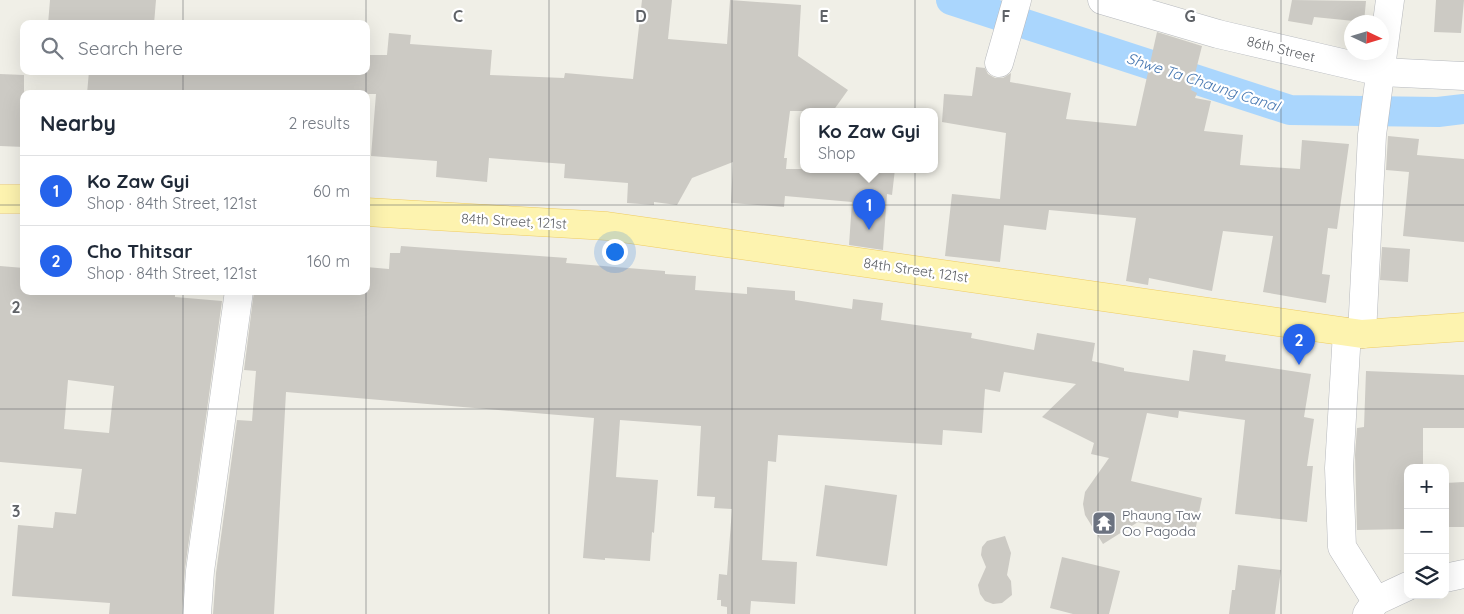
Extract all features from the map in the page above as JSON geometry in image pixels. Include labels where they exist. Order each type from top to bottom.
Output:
[{"type":"main road","points":[[0,199],[20,199]]},
{"type":"main road","name":"84th Street, 121st","points":[[370,212],[607,226],[1354,333],[1464,327]]},
{"type":"street","name":"86th Street","points":[[1102,0],[1379,82],[1464,76]]},
{"type":"street","points":[[1390,0],[1372,135],[1354,333],[1339,468],[1342,547],[1371,608],[1404,588]]},
{"type":"street","points":[[999,63],[1017,2]]},
{"type":"street","points":[[197,614],[200,571],[239,295]]},
{"type":"street","points":[[1449,577],[1464,574]]},
{"type":"building","points":[[50,0],[156,0],[154,20],[48,20]]},
{"type":"building","points":[[642,0],[672,0],[668,39],[727,44],[730,0],[801,5],[798,56],[848,90],[835,108],[800,108],[800,111],[790,111],[784,158],[787,158],[786,169],[800,169],[800,173],[895,173],[892,195],[887,194],[883,250],[849,245],[852,202],[785,196],[784,207],[731,203],[733,162],[692,178],[677,205],[654,202],[654,205],[627,203],[628,183],[564,178],[565,164],[489,158],[487,182],[436,177],[437,161],[371,156],[376,94],[370,94],[370,90],[87,90],[89,75],[370,75],[370,55],[387,55],[389,33],[411,35],[410,44],[492,50],[490,75],[564,78],[565,73],[633,79]]},
{"type":"building","points":[[1292,0],[1366,1],[1365,15],[1344,15],[1344,20],[1314,17],[1312,25],[1288,21]]},
{"type":"building","points":[[1436,0],[1464,0],[1461,33],[1434,32]]},
{"type":"building","points":[[1157,32],[1202,46],[1191,90],[1197,93],[1195,98],[1211,101],[1204,131],[1243,135],[1240,165],[1300,169],[1302,140],[1349,144],[1337,229],[1328,228],[1322,274],[1330,275],[1326,303],[1263,292],[1273,236],[1223,231],[1212,291],[1149,278],[1148,285],[1126,281],[1136,218],[1049,210],[1046,230],[1004,225],[1000,262],[945,256],[952,194],[1000,199],[1006,133],[942,122],[944,94],[972,96],[976,67],[985,68],[988,74],[995,78],[1003,78],[1011,73],[1010,82],[1071,93],[1066,119],[1136,126]]},
{"type":"building","points":[[0,74],[24,75],[24,90],[20,90],[20,147],[0,146]]},
{"type":"building","points":[[1388,136],[1419,139],[1417,155],[1464,159],[1464,242],[1403,236],[1409,172],[1386,170]]},
{"type":"building","points":[[401,246],[567,258],[566,263],[665,271],[665,274],[696,276],[695,290],[747,294],[747,287],[795,291],[795,300],[852,309],[853,299],[883,303],[881,320],[972,333],[971,338],[1034,350],[1037,333],[1095,343],[1092,361],[1124,368],[1124,371],[1189,381],[1193,350],[1226,355],[1225,361],[1311,374],[1304,417],[1314,419],[1307,466],[1313,466],[1307,522],[1235,514],[1245,420],[1179,411],[1178,418],[1147,413],[1131,481],[1202,498],[1194,536],[1138,522],[1103,544],[1085,515],[1083,504],[1085,492],[1109,458],[1091,454],[1094,443],[1042,417],[1076,384],[1004,372],[1000,392],[985,389],[982,433],[943,430],[942,445],[778,435],[776,462],[768,461],[762,560],[797,562],[795,604],[751,601],[750,614],[727,614],[727,607],[721,606],[721,600],[717,600],[719,574],[727,575],[732,509],[714,508],[715,497],[697,496],[701,426],[620,420],[616,477],[658,480],[654,533],[652,532],[650,561],[605,558],[605,560],[583,558],[594,418],[286,392],[274,614],[213,614],[216,573],[237,420],[252,421],[256,371],[244,370],[253,295],[370,295],[370,267],[389,269],[390,253],[400,253]]},
{"type":"building","points":[[1382,247],[1410,249],[1408,282],[1380,280]]},
{"type":"building","points":[[0,266],[20,268],[20,295],[175,295],[175,297],[222,301],[185,569],[182,614],[109,614],[110,603],[12,596],[18,525],[53,528],[55,512],[76,514],[82,469],[0,462]],"holes":[[[68,380],[114,386],[109,433],[64,429]]]},
{"type":"building","points":[[1366,371],[1464,375],[1464,428],[1423,428],[1423,464],[1404,464],[1404,529],[1357,530],[1355,455],[1357,428],[1364,427]]},
{"type":"building","points":[[1464,482],[1464,527],[1449,527],[1449,483]]},
{"type":"building","points":[[825,485],[897,495],[887,566],[816,556]]},
{"type":"building","points":[[1005,536],[1011,553],[1007,575],[1011,581],[1012,595],[1002,603],[993,604],[985,601],[980,594],[978,585],[986,567],[981,555],[982,547],[987,541]]},
{"type":"building","points":[[1062,557],[1120,571],[1109,614],[1073,614],[1050,608]]},
{"type":"building","points":[[1238,565],[1281,570],[1275,614],[1229,614],[1232,590],[1235,590]]},
{"type":"waterway","name":"Shwe Ta Chaung Canal","points":[[951,0],[1290,110],[1438,112],[1464,109]]},
{"type":"place","name":"Ko Zaw Gyi","points":[[869,230]]},
{"type":"place","name":"Cho Thitsar","points":[[1299,365]]},
{"type":"place","name":"Phaung Taw Oo Pagoda","points":[[1104,523]]}]
